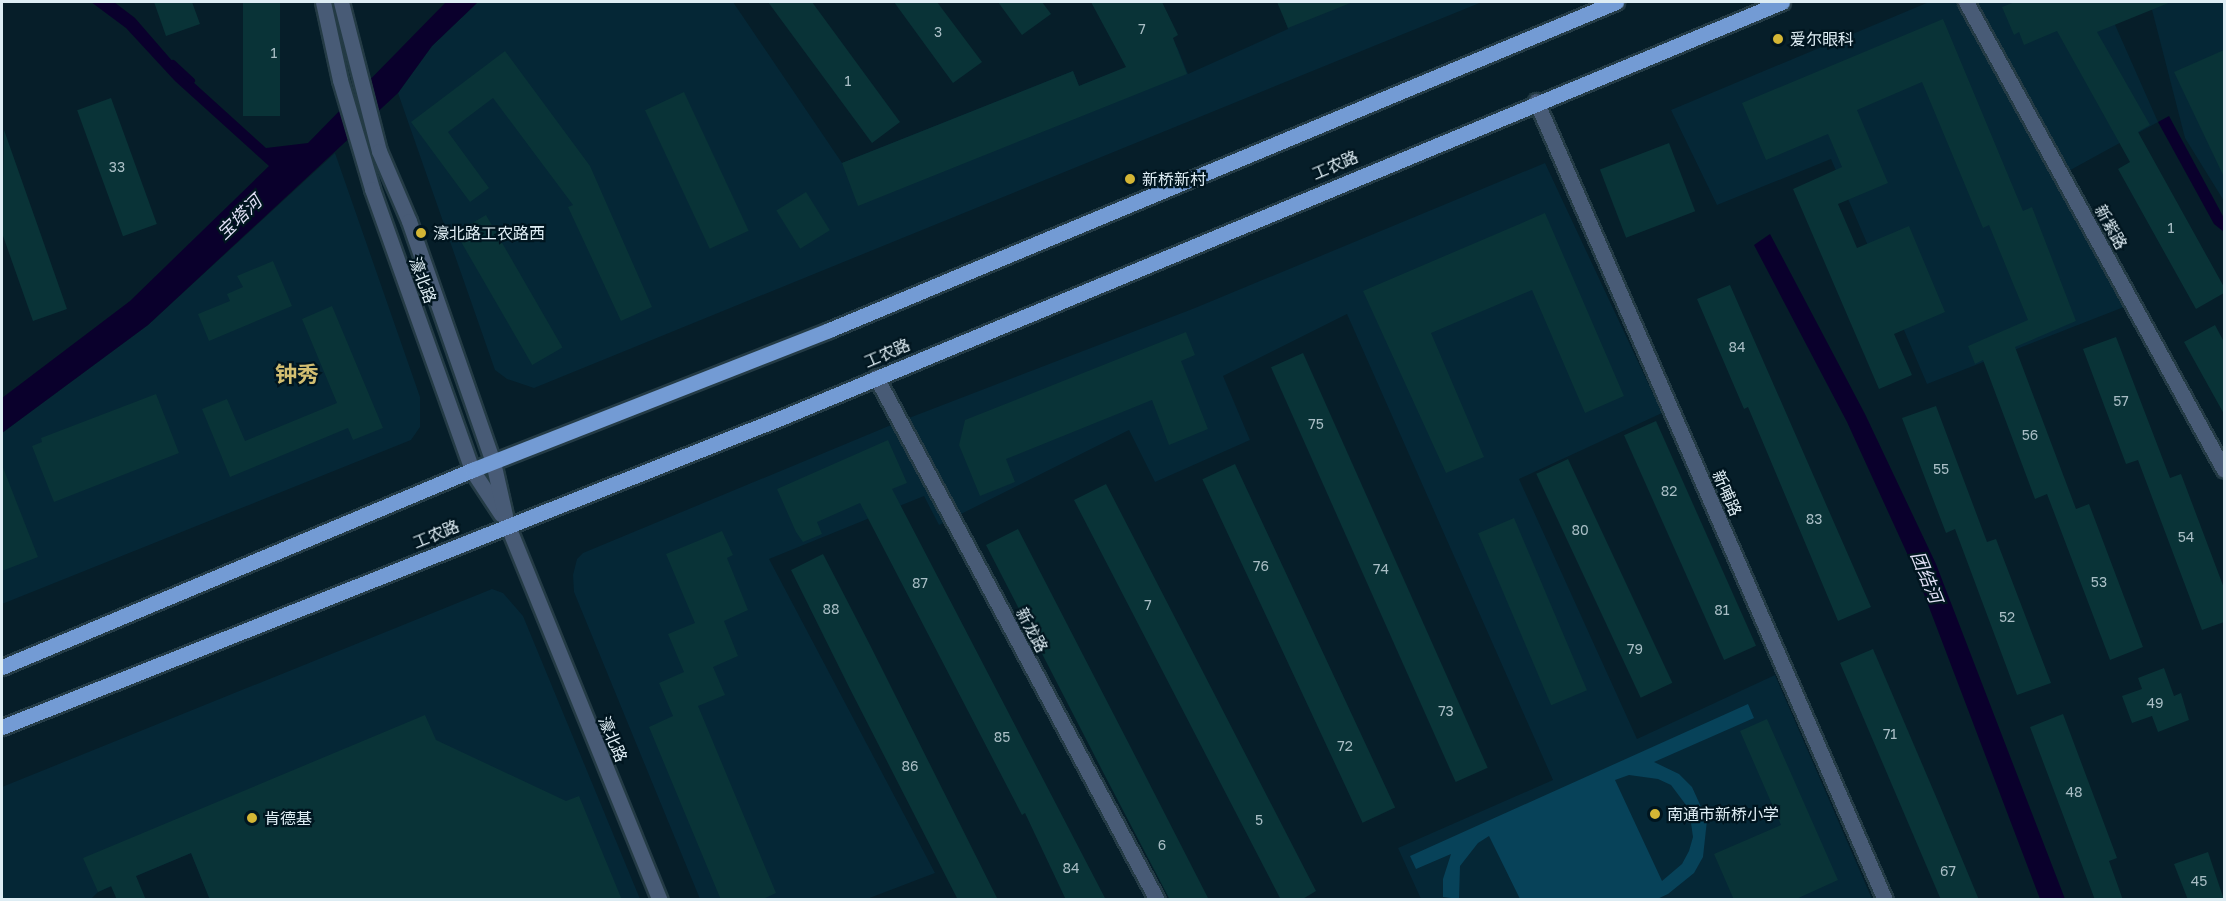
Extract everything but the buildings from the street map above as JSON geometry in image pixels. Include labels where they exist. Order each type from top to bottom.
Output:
[{"type":"main road","points":[[2,667],[472,470],[829,330],[1616,2]]},
{"type":"main road","name":"工农路","points":[[2,727],[876,377],[1536,101],[1782,2]]},
{"type":"street","name":"濠北路","points":[[323,2],[340,80],[363,158],[472,470],[507,524]]},
{"type":"street","name":"濠北路","points":[[341,2],[380,151],[409,221],[493,462],[507,524],[660,900]]},
{"type":"street","name":"新紫路","points":[[1966,2],[2224,470]]},
{"type":"street","name":"新哺路","points":[[1536,101],[1885,900]]},
{"type":"street","name":"新龙路","points":[[876,377],[1157,900]]},
{"type":"shaded area","points":[[478,2],[733,2],[842,163],[1073,71],[1079,86],[1177,47],[1188,74],[1288,29],[1284,18],[1316,2],[1482,2],[534,388],[507,379],[495,370],[398,93],[432,46]]},
{"type":"shaded area","points":[[1929,2],[2105,2],[2158,122],[2054,179],[2124,307],[1927,384],[1831,159],[1717,205],[1671,110]]},
{"type":"shaded area","points":[[2150,2],[2224,2],[2224,201],[2185,138]]},
{"type":"shaded area","points":[[335,153],[420,397],[420,427],[411,440],[2,604],[2,433],[148,325]]},
{"type":"shaded area","points":[[1545,163],[1662,413],[1519,479],[1637,739],[1775,675],[1872,899],[1421,899],[1398,848],[1553,780],[1347,314],[1223,376],[1250,440],[1155,482],[1129,430],[939,525],[924,496],[769,559],[935,873],[867,899],[700,899],[574,592],[573,575],[577,559],[583,553],[896,423],[1195,308]]},
{"type":"shaded area","points":[[492,589],[503,593],[523,616],[640,899],[210,899],[191,853],[98,892],[91,899],[2,900],[2,787]]},
{"type":"shaded area","points":[[1748,704],[1754,718],[1654,762],[1679,774],[1692,787],[1707,820],[1703,857],[1694,873],[1668,894],[1655,900],[1520,899],[1489,836],[1478,843],[1460,866],[1459,899],[1443,897],[1443,879],[1451,854],[1416,869],[1410,856]],"holes":[[[1629,775],[1658,779],[1671,785],[1689,809],[1693,837],[1682,864],[1662,881],[1615,780]]]},
{"type":"water","name":"宝塔河","points":[[91,2],[114,2],[135,18],[181,71],[266,148],[308,143],[446,2],[478,2],[432,46],[398,93],[148,325],[2,433],[2,398],[130,301],[269,166],[175,81],[126,28]]},
{"type":"water","points":[[2169,116],[2224,218],[2224,232],[2214,224],[2158,122]]},
{"type":"water","name":"团结河","points":[[1770,234],[1865,414],[1936,564],[2065,899],[2040,899],[1916,573],[1847,422],[1754,245]]},
{"type":"waterway","points":[[173,63],[192,81]]},
{"type":"place","name":"爱尔眼科","points":[[1778,39]]},
{"type":"place","name":"新桥新村","points":[[1130,179]]},
{"type":"place","name":"濠北路工农路西","points":[[421,233]]},
{"type":"place","name":"南通市新桥小学","points":[[1655,814]]},
{"type":"place","name":"肯德基","points":[[252,818]]},
{"type":"district","name":"钟秀","points":[[297,374]]}]
